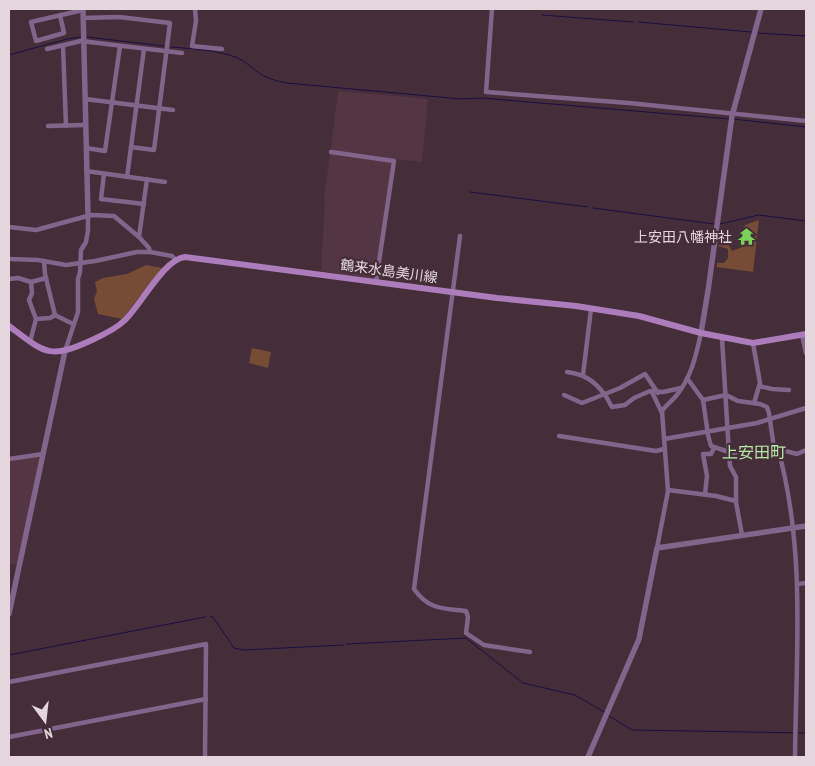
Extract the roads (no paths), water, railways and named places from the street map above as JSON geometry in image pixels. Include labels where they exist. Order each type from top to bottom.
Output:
[{"type":"main road","name":"鶴来水島美川線","points":[[176,260],[180,258],[196,258],[591,309],[639,316],[722,338],[753,343],[804,334]]},
{"type":"main road","points":[[9,326],[37,347],[54,352],[65,351],[118,327],[161,275],[176,260]]},
{"type":"street","points":[[119,9],[119,17]]},
{"type":"street","points":[[195,9],[196,21],[192,46],[222,49]]},
{"type":"street","points":[[492,9],[486,92],[732,116],[806,121]]},
{"type":"street","points":[[662,413],[666,405],[681,388],[694,362],[708,291],[732,116],[761,9]]},
{"type":"street","points":[[9,614],[65,351],[78,312],[78,279],[81,250],[86,242],[88,230],[83,10],[60,15],[31,22],[36,41],[64,33],[60,15]]},
{"type":"street","points":[[83,18],[119,17],[170,23],[154,150],[131,147]]},
{"type":"street","points":[[47,49],[63,46],[84,38],[120,46],[182,53]]},
{"type":"street","points":[[63,46],[66,126]]},
{"type":"street","points":[[86,148],[105,151],[120,46]]},
{"type":"street","points":[[127,177],[144,49]]},
{"type":"street","points":[[85,99],[173,110]]},
{"type":"street","points":[[48,126],[85,125]]},
{"type":"street","points":[[331,152],[394,161],[376,282]]},
{"type":"street","points":[[86,171],[165,182]]},
{"type":"street","points":[[104,174],[101,199],[144,204]]},
{"type":"street","points":[[139,237],[147,180]]},
{"type":"street","points":[[9,227],[36,230],[88,216],[114,216],[139,237],[149,248],[150,252]]},
{"type":"street","points":[[460,236],[414,589],[421,599],[434,607],[466,612],[468,617],[466,633],[484,645],[530,652]]},
{"type":"street","points":[[9,259],[44,261],[66,265],[137,252],[150,252],[172,256],[176,260]]},
{"type":"street","points":[[44,261],[55,315],[73,324]]},
{"type":"street","points":[[9,279],[18,278],[31,282],[46,278]]},
{"type":"street","points":[[30,342],[36,319],[29,300],[32,293],[31,282]]},
{"type":"street","points":[[583,375],[591,309]]},
{"type":"street","points":[[36,319],[50,318],[55,315]]},
{"type":"street","points":[[804,334],[806,353]]},
{"type":"street","points":[[722,338],[730,466],[736,477],[736,501],[742,536]]},
{"type":"street","points":[[753,343],[760,383],[754,403]]},
{"type":"street","points":[[567,372],[590,378],[605,395],[610,406],[619,407],[626,405],[634,398],[681,388]]},
{"type":"street","points":[[564,395],[582,403],[605,395],[645,374],[655,392],[662,413],[668,479],[668,490],[639,639],[588,757]]},
{"type":"street","points":[[687,378],[704,400],[709,440],[714,448],[729,453],[752,448],[776,449],[797,454],[806,450]]},
{"type":"street","points":[[759,386],[789,390]]},
{"type":"street","points":[[704,400],[726,395],[738,401],[766,407],[776,449],[783,468],[793,529],[798,584],[795,757]]},
{"type":"street","points":[[664,439],[728,427],[758,424],[806,408]]},
{"type":"street","points":[[558,436],[656,451],[664,449]]},
{"type":"street","points":[[705,495],[707,476],[703,454],[710,454],[714,448]]},
{"type":"street","points":[[9,459],[43,454]]},
{"type":"street","points":[[668,490],[736,501]]},
{"type":"street","points":[[657,548],[806,526]]},
{"type":"street","points":[[798,584],[806,583]]},
{"type":"street","points":[[9,682],[206,644],[205,757]]},
{"type":"street","points":[[9,737],[206,699]]},
{"type":"waterway","points":[[542,15],[633,22]]},
{"type":"waterway","points":[[638,22],[751,32]]},
{"type":"waterway","points":[[758,33],[806,36]]},
{"type":"waterway","points":[[9,55],[81,37]]},
{"type":"waterway","points":[[87,37],[164,46]]},
{"type":"waterway","points":[[171,47],[205,50],[230,55],[238,58],[267,77],[287,83],[461,99],[482,98],[729,119]]},
{"type":"waterway","points":[[733,119],[806,127]]},
{"type":"waterway","points":[[470,192],[588,207]]},
{"type":"waterway","points":[[593,208],[714,224]]},
{"type":"waterway","points":[[720,224],[759,215],[806,221]]},
{"type":"waterway","points":[[210,616],[213,617],[234,648],[244,650],[343,645]]},
{"type":"waterway","points":[[9,655],[205,617]]},
{"type":"waterway","points":[[347,644],[466,638],[523,683],[575,695],[604,712]]},
{"type":"waterway","points":[[609,716],[632,730],[806,733]]},
{"type":"place","name":"上安田八幡神社","points":[[746,237]]},
{"type":"district","name":"上安田町","points":[[754,452]]}]
